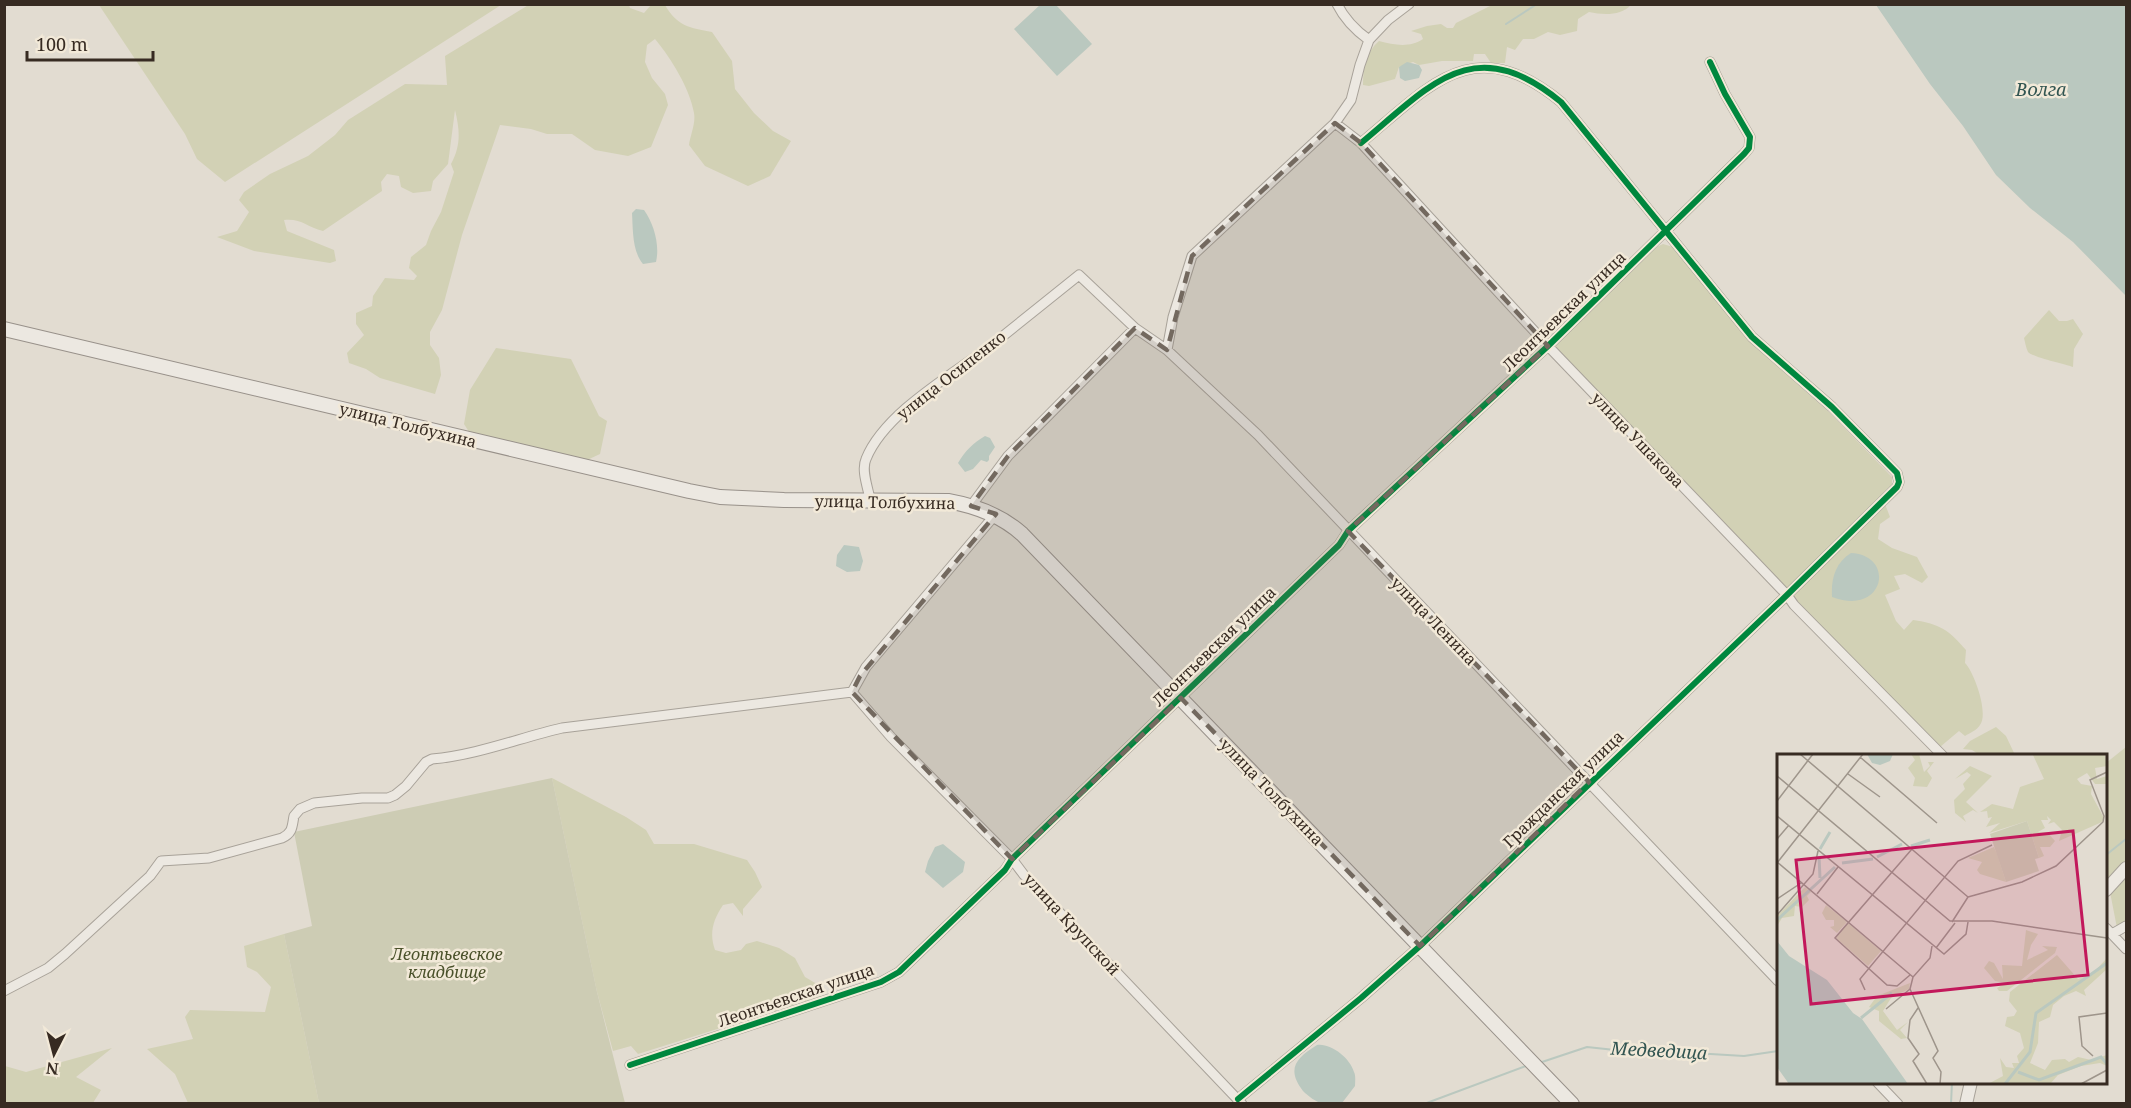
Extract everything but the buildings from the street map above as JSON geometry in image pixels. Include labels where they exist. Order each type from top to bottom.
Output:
[{"type":"main road","name":"улица Толбухина","points":[[4,329],[688,491],[720,497],[773,500],[948,501],[995,515],[1022,534],[1572,1104]]},
{"type":"street","points":[[1337,4],[1355,30],[1369,40]]},
{"type":"street","points":[[1167,350],[1173,317],[1192,256],[1335,123],[1352,100],[1360,64],[1369,40],[1388,20],[1409,4]]},
{"type":"street","name":"Леонтьевская улица","points":[[630,1065],[881,982],[899,972],[1005,870],[1012,858],[1339,545],[1348,531],[1548,346],[1744,154],[1751,142],[1750,137],[1725,94],[1710,62]]},
{"type":"street","points":[[1361,143],[1413,100],[1455,72],[1482,66],[1514,72],[1542,87],[1561,102],[1666,231]]},
{"type":"street","name":"улица Ушакова","points":[[1335,123],[1361,143],[1548,346],[1787,595],[1794,605],[1941,754]]},
{"type":"street","name":"Гражданская улица","points":[[1240,1101],[1420,946],[1897,487],[1899,482],[1897,473],[1832,407],[1752,337],[1666,231]]},
{"type":"street","name":"улица Ленина","points":[[1078,275],[1135,328],[1167,350],[1257,435],[1777,979]]},
{"type":"street","name":"улица Осипенко","points":[[870,499],[864,466],[866,459],[881,433],[898,414],[995,342],[1078,275]]},
{"type":"street","points":[[971,506],[1008,456],[1135,328]]},
{"type":"street","points":[[4,991],[48,968],[65,954],[150,876],[161,861],[209,858],[288,836],[294,816],[308,805],[362,798],[388,798],[406,786],[426,762],[432,759],[501,746],[562,728],[852,692],[866,667],[995,515]]},
{"type":"street","name":"улица Крупской","points":[[852,692],[891,737],[1012,858],[1024,875],[1240,1101]]},
{"type":"street","points":[[2107,890],[2127,868]]},
{"type":"street","points":[[2127,926],[2109,931],[2127,949]]},
{"type":"street","points":[[1878,1084],[1898,1104]]},
{"type":"street","points":[[1966,1104],[1971,1084]]},
{"type":"highlighted area","points":[[1335,123],[1361,143],[1548,346],[1348,531],[1589,782],[1420,946],[1181,698],[1012,859],[852,692],[860,676],[996,514],[971,506],[1008,456],[1135,328],[1167,350],[1192,256]]},
{"type":"green space","points":[[530,4],[629,5],[630,8],[644,13],[651,5],[665,5],[679,22],[712,32],[732,61],[735,89],[754,113],[773,131],[791,141],[770,176],[748,186],[705,166],[689,145],[694,125],[692,104],[673,64],[655,39],[647,45],[645,62],[652,78],[665,94],[668,105],[651,147],[628,156],[595,150],[572,134],[547,134],[531,129],[500,125],[462,235],[442,310],[430,332],[430,345],[439,358],[441,375],[435,394],[380,378],[366,369],[349,363],[347,353],[364,335],[356,324],[356,313],[372,306],[373,296],[385,278],[414,280],[417,276],[409,268],[411,257],[426,245],[441,212],[454,172],[451,164],[459,138],[455,110],[448,164],[433,181],[431,191],[413,193],[401,187],[399,176],[387,174],[381,182],[382,191],[323,231],[300,222],[284,220],[287,231],[334,250],[336,261],[330,263],[254,251],[217,237],[237,231],[249,212],[239,200],[244,192],[270,174],[308,156],[335,135],[348,120],[405,84],[447,85],[445,56]]},
{"type":"green space","points":[[99,5],[501,5],[225,182],[197,159],[185,134]]},
{"type":"green space","points":[[1492,5],[1631,5],[1617,13],[1589,12],[1578,19],[1577,31],[1560,35],[1548,32],[1534,39],[1523,39],[1515,50],[1507,47],[1505,63],[1491,63],[1485,54],[1474,54],[1473,61],[1442,61],[1419,65],[1413,62],[1399,67],[1395,79],[1369,86],[1363,85],[1366,61],[1371,50],[1379,41],[1413,44],[1423,39],[1421,34],[1411,31],[1441,24],[1447,28],[1453,28],[1456,23]]},
{"type":"green space","points":[[1663,244],[1673,247],[1749,341],[1829,412],[1892,477],[1892,484],[1787,588],[1555,347],[1648,251]]},
{"type":"green space","points":[[2049,310],[2059,321],[2073,319],[2083,334],[2074,349],[2073,367],[2035,356],[2027,350],[2024,338]]},
{"type":"green space","points":[[496,348],[571,359],[599,416],[607,421],[600,454],[585,461],[471,435],[464,424],[470,390]]},
{"type":"green space","points":[[1885,504],[1890,517],[1880,524],[1878,539],[1892,548],[1917,557],[1928,577],[1922,583],[1905,574],[1894,576],[1900,589],[1885,595],[1896,621],[1904,630],[1913,620],[1943,629],[1954,637],[1966,650],[1965,663],[1976,683],[1982,702],[1983,712],[1979,727],[1965,736],[1959,731],[1940,747],[1800,605],[1793,595]]},
{"type":"green space","points":[[1996,727],[2006,736],[2015,754],[1978,754],[1972,750],[1963,749],[1970,741]]},
{"type":"green space","points":[[2126,747],[2126,862],[2107,883],[2107,762]]},
{"type":"green space","points":[[552,778],[626,817],[646,830],[654,844],[694,844],[747,860],[762,887],[743,909],[743,916],[733,903],[723,905],[713,927],[712,938],[715,950],[726,953],[741,950],[746,944],[757,941],[779,948],[795,958],[805,977],[822,987],[819,997],[638,1054],[631,1046],[613,1051],[597,992]]},
{"type":"green space","name":"Леонтьевское кладбище","points":[[552,778],[597,992],[625,1103],[319,1103],[284,934],[312,926],[294,832]]},
{"type":"green space","points":[[2126,874],[2126,923],[2117,928],[2110,892]]},
{"type":"green space","points":[[284,934],[319,1103],[188,1103],[175,1074],[147,1049],[193,1039],[185,1017],[190,1010],[265,1012],[271,987],[257,972],[247,967],[244,946]]},
{"type":"green space","points":[[112,1048],[76,1077],[101,1090],[93,1103],[5,1103],[5,1066],[26,1072]]},
{"type":"water","points":[[1041,4],[1056,5],[1092,44],[1057,76],[1014,29]]},
{"type":"water","name":"Волга","points":[[1876,5],[2126,5],[2126,296],[2073,242],[2030,208],[1996,175]]},
{"type":"water","points":[[1407,62],[1419,65],[1422,70],[1419,78],[1405,81],[1400,78],[1399,67]]},
{"type":"water","points":[[636,209],[644,210],[651,222],[657,242],[656,262],[643,264],[639,259],[634,240],[632,213]]},
{"type":"water","points":[[985,436],[990,438],[995,447],[989,460],[987,462],[981,460],[973,469],[965,472],[958,463],[977,441]]},
{"type":"water","points":[[844,545],[859,547],[863,561],[860,571],[847,572],[836,566],[837,555]]},
{"type":"water","points":[[1851,553],[1865,556],[1874,564],[1879,573],[1878,583],[1873,592],[1864,599],[1850,601],[1832,597],[1832,590],[1833,578],[1838,567]]},
{"type":"water","points":[[943,844],[965,862],[963,872],[943,888],[925,872],[935,847]]},
{"type":"water","points":[[1317,1045],[1334,1049],[1352,1067],[1355,1086],[1342,1103],[1320,1103],[1305,1093],[1298,1083],[1294,1070],[1299,1059]]},
{"type":"waterway","points":[[1506,24],[1537,4]]},
{"type":"waterway","name":"Медведица","points":[[2107,854],[2126,839]]},
{"type":"waterway","name":"Медведица","points":[[1542,1062],[1587,1047],[1643,1053],[1677,1052],[1744,1056],[1777,1051]]},
{"type":"waterway","name":"Медведица","points":[[1424,1104],[1526,1066]]},
{"type":"waterway","points":[[1951,1104],[1952,1084]]},
{"type":"cycle path","points":[[630,1065],[881,982],[899,972],[1005,870],[1012,859],[1339,545],[1348,531],[1548,346],[1744,154],[1749,148],[1750,137],[1725,94],[1710,62]]},
{"type":"cycle path","points":[[1238,1099],[1361,998],[1420,946],[1787,595],[1897,487],[1899,482],[1897,473],[1832,407],[1752,337],[1561,102],[1530,81],[1502,70],[1478,68],[1454,74],[1409,102],[1361,143]]}]
